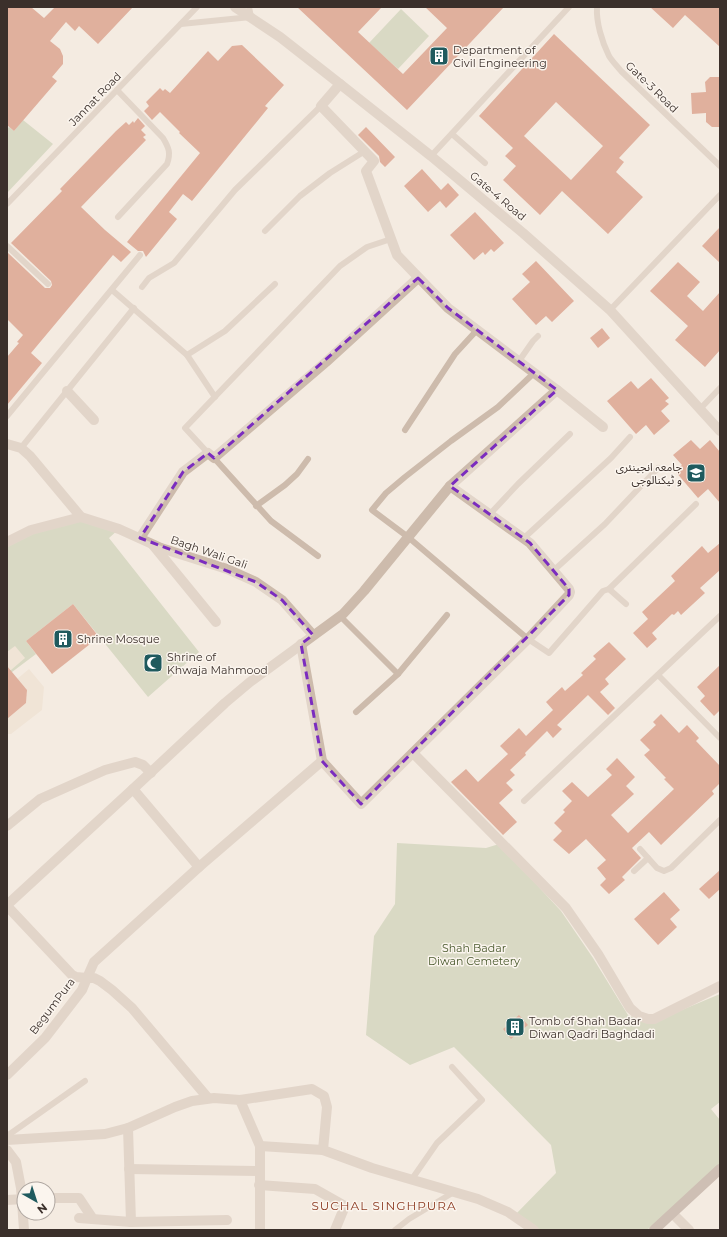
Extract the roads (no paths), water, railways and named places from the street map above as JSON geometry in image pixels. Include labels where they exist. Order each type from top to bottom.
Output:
[{"type":"main road","points":[[654,1230],[720,1169]]},
{"type":"street","name":"Gate-4 Road","points":[[235,7],[250,12],[431,156],[523,233],[610,310],[720,431]]},
{"type":"street","points":[[340,84],[321,106],[374,161],[366,170],[398,255],[418,278],[448,308],[557,390],[603,427]]},
{"type":"street","points":[[140,538],[183,472],[211,455],[326,362],[418,278]]},
{"type":"street","points":[[68,390],[94,420]]},
{"type":"street","points":[[7,905],[133,790],[225,703],[250,682],[340,616],[364,591],[450,486],[557,390]]},
{"type":"street","points":[[7,444],[21,448],[30,456],[81,517],[31,530],[7,542]]},
{"type":"street","points":[[301,644],[322,761],[361,804],[528,639],[569,595],[570,592],[530,542],[450,486]]},
{"type":"street","name":"Bagh Wali Gali","points":[[81,517],[119,529],[153,545],[227,569],[256,582],[282,600],[313,635]]},
{"type":"street","points":[[153,545],[216,622]]},
{"type":"street","points":[[412,752],[566,908],[598,954],[630,1008],[639,1016],[648,1019],[654,1018],[720,986]]},
{"type":"street","points":[[208,1098],[132,1008],[100,981],[94,978],[87,978],[94,962],[322,761]]},
{"type":"street","points":[[7,826],[40,798],[105,770],[135,762],[143,765],[151,773]]},
{"type":"street","points":[[133,790],[199,868]]},
{"type":"street","name":"BegumPura","points":[[7,905],[72,975],[87,978],[82,990],[45,1038],[7,1075]]},
{"type":"street","points":[[7,1140],[105,1134],[128,1128],[175,1107],[208,1098],[240,1100],[312,1089],[324,1096],[327,1107],[323,1150]]},
{"type":"street","points":[[240,1100],[260,1146],[260,1230]]},
{"type":"street","points":[[128,1128],[131,1222]]},
{"type":"street","points":[[260,1146],[323,1150],[372,1168],[478,1199],[508,1212],[534,1230]]},
{"type":"street","points":[[7,1150],[16,1162],[20,1181]]},
{"type":"street","points":[[129,1169],[259,1171]]},
{"type":"street","points":[[259,1185],[315,1189],[345,1206],[335,1230]]},
{"type":"street","points":[[56,1198],[79,1198],[93,1219]]},
{"type":"street","points":[[672,1213],[689,1230]]},
{"type":"street","points":[[79,1218],[131,1222],[227,1220]]},
{"type":"lane","name":"Jannat Road","points":[[7,204],[197,7]]},
{"type":"lane","points":[[431,156],[569,7]]},
{"type":"lane","name":"Gate-3 Road","points":[[597,7],[596,15],[609,56],[621,71],[720,166]]},
{"type":"lane","points":[[181,24],[250,12]]},
{"type":"lane","points":[[117,90],[163,138],[169,148],[170,156],[167,164],[118,217]]},
{"type":"lane","points":[[142,287],[149,278],[174,264],[235,190],[321,106]]},
{"type":"lane","points":[[452,134],[485,163]]},
{"type":"lane","points":[[265,231],[300,196],[330,173],[365,151]]},
{"type":"lane","points":[[610,310],[720,195]]},
{"type":"lane","points":[[318,556],[270,521],[185,428],[340,266],[367,247],[391,239]]},
{"type":"lane","points":[[7,246],[48,284]]},
{"type":"lane","points":[[7,416],[140,255]]},
{"type":"lane","points":[[187,355],[225,331],[274,284]]},
{"type":"lane","points":[[112,290],[187,355],[215,396]]},
{"type":"lane","points":[[21,448],[134,308]]},
{"type":"lane","points":[[405,430],[455,354],[477,330]]},
{"type":"lane","points":[[519,361],[538,336]]},
{"type":"lane","points":[[534,373],[498,407],[451,441],[386,493],[372,510],[408,537],[528,639],[549,654],[602,591],[609,589],[696,504]]},
{"type":"lane","points":[[700,409],[720,388]]},
{"type":"lane","points":[[490,514],[518,484],[570,434]]},
{"type":"lane","points":[[524,538],[611,458],[630,437]]},
{"type":"lane","points":[[256,506],[285,485],[297,474],[308,459]]},
{"type":"lane","points":[[553,571],[606,524],[658,468]]},
{"type":"lane","points":[[609,589],[626,604]]},
{"type":"lane","points":[[356,712],[398,674],[447,615]]},
{"type":"lane","points":[[340,616],[398,674]]},
{"type":"lane","points":[[524,801],[720,616]]},
{"type":"lane","points":[[658,675],[720,738]]},
{"type":"lane","points":[[640,849],[660,870],[667,870],[720,820]]},
{"type":"lane","points":[[634,870],[648,858]]},
{"type":"lane","points":[[412,1180],[437,1143],[482,1100],[452,1067]]},
{"type":"lane","points":[[7,1136],[85,1081]]},
{"type":"lane","points":[[395,1230],[454,1192]]},
{"type":"place","name":"Department of Civil Engineering","points":[[439,56]]},
{"type":"place","name":"جامعہ انجینئری و ٹیکنالوجی","points":[[696,473]]},
{"type":"place","name":"Shrine Mosque","points":[[63,639]]},
{"type":"place","name":"Shrine of Khwaja Mahmood","points":[[153,663]]},
{"type":"place","name":"Tomb of Shah Badar Diwan Qadri Baghdadi","points":[[515,1027]]},
{"type":"district","name":"SUCHAL SINGHPURA","points":[[384,1205]]},
{"type":"park label","name":"Shah Badar Diwan Cemetery","points":[[474,954]]}]
